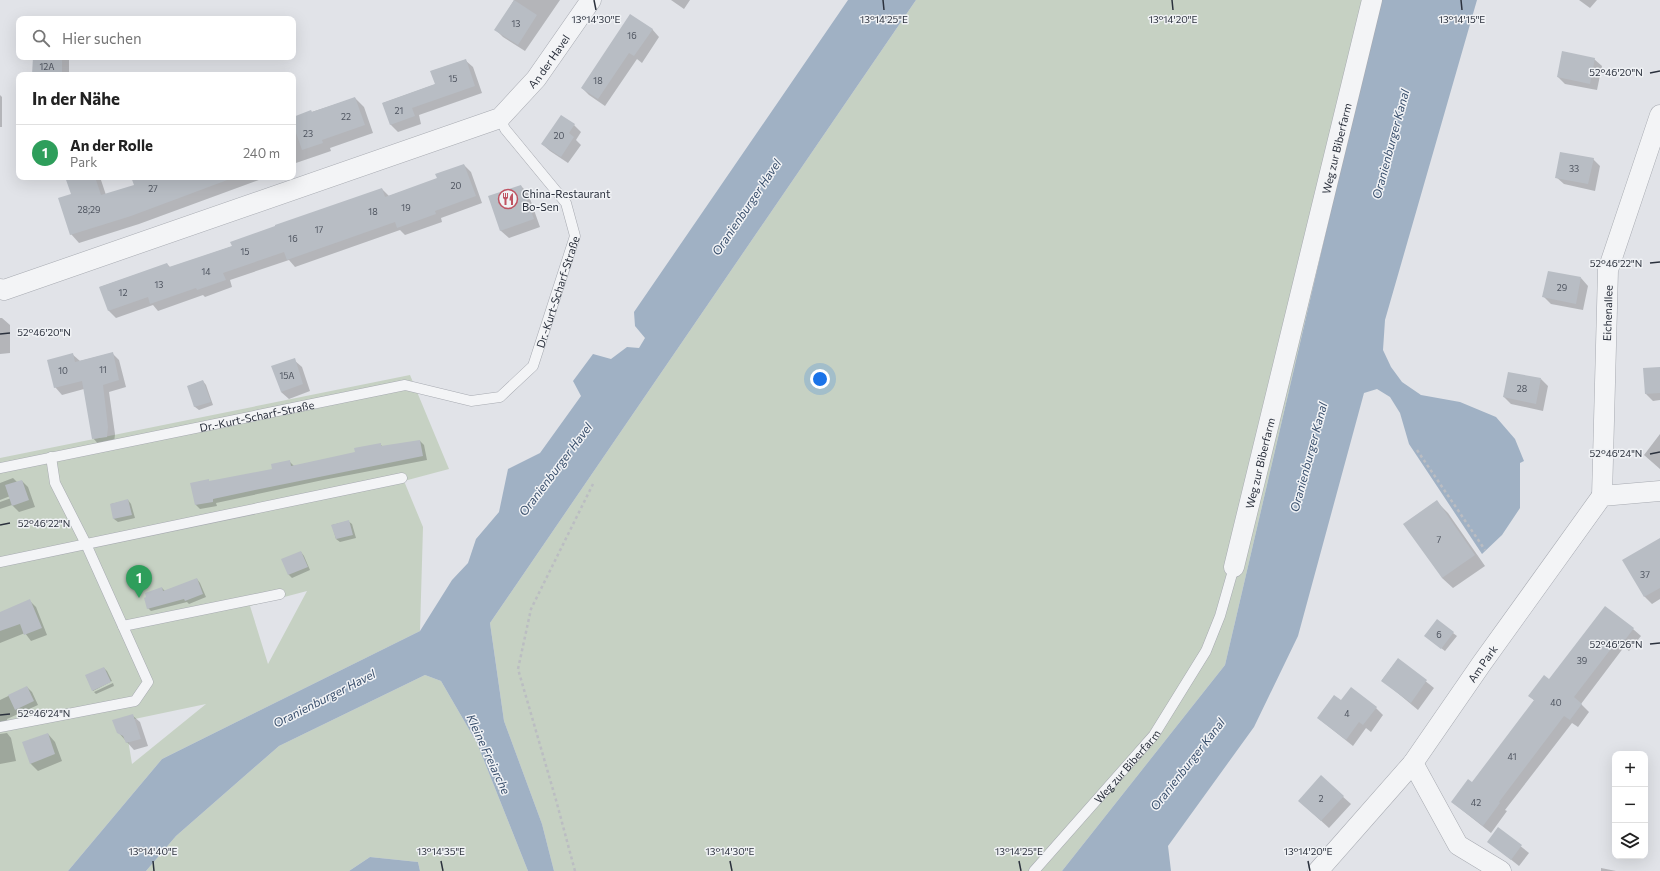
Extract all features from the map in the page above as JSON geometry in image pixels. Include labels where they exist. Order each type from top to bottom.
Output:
[{"type":"street","name":"An der Havel","points":[[500,118],[536,79],[591,0]]},
{"type":"street","name":"Weg zur Biberfarm","points":[[1234,567],[1372,0]]},
{"type":"street","name":"Eichenallee","points":[[1602,496],[1608,270],[1660,115]]},
{"type":"street","points":[[0,290],[4,290],[500,118]]},
{"type":"street","points":[[1602,496],[1660,491]]},
{"type":"street","name":"Am Park","points":[[1318,871],[1413,764],[1482,663],[1602,496]]},
{"type":"street","points":[[1413,764],[1458,845],[1501,871]]},
{"type":"lane","name":"Dr.-Kurt-Scharf-Straße","points":[[0,468],[405,385],[471,401],[500,397],[533,366],[575,236],[566,203],[505,129],[500,118]]},
{"type":"lane","points":[[0,727],[135,701],[148,682],[86,544],[55,484],[51,457]]},
{"type":"lane","points":[[0,562],[402,478]]},
{"type":"lane","name":"Weg zur Biberfarm","points":[[1034,871],[1154,735],[1206,651],[1220,616],[1234,567]]},
{"type":"lane","points":[[123,626],[280,594]]},
{"type":"path","points":[[1417,450],[1485,550]]},
{"type":"path","points":[[575,871],[518,669],[531,609],[593,484]]},
{"type":"green space","points":[[916,0],[1380,0],[1225,665],[1062,871],[554,871],[542,824],[504,721],[490,623]]},
{"type":"green space","points":[[410,375],[449,469],[404,481],[423,527],[420,631],[162,759],[68,871],[0,871],[0,458]],"holes":[[[307,591],[268,664],[250,606]],[[206,704],[132,764],[125,721]]]},
{"type":"green space","points":[[425,675],[441,681],[477,743],[528,871],[420,871],[418,862],[370,857],[349,871],[146,871],[176,836],[279,746]]},
{"type":"water","points":[[848,0],[916,0],[490,623],[504,721],[542,824],[554,871],[528,871],[477,743],[441,681],[425,675],[279,746],[176,836],[146,871],[68,871],[162,759],[420,631],[452,580],[468,563],[476,539],[499,512],[508,469],[540,453],[581,396],[573,381],[593,354],[611,359],[627,347],[639,348],[645,338],[635,326],[634,312]]},
{"type":"water","name":"Oranienburger Kanal","points":[[1380,0],[1477,0],[1385,320],[1383,350],[1391,367],[1402,382],[1421,395],[1460,402],[1496,417],[1515,439],[1524,461],[1520,463],[1520,508],[1502,535],[1482,554],[1409,444],[1400,413],[1390,397],[1377,389],[1364,393],[1298,636],[1254,727],[1168,846],[1171,871],[1062,871],[1225,665]]},
{"type":"water","points":[[370,857],[418,862],[420,871],[349,871]]},
{"type":"building","points":[[514,0],[537,15],[518,45],[494,30]]},
{"type":"building","points":[[630,14],[653,29],[634,56],[629,53],[598,99],[581,88]]},
{"type":"building","points":[[1562,51],[1595,58],[1590,84],[1557,77]]},
{"type":"building","points":[[466,59],[475,86],[412,108],[415,116],[390,125],[382,103],[435,84],[430,71]]},
{"type":"building","points":[[33,60],[62,60],[62,72],[32,72]]},
{"type":"building","points":[[355,97],[365,125],[322,140],[323,143],[302,150],[296,133],[296,116],[311,110],[312,112]]},
{"type":"building","points":[[561,115],[575,124],[569,133],[574,137],[561,157],[541,144]]},
{"type":"building","points":[[1560,152],[1594,158],[1588,184],[1555,178]]},
{"type":"building","points":[[464,164],[476,196],[435,211],[436,214],[397,228],[395,222],[287,260],[284,252],[223,273],[226,280],[197,290],[196,288],[150,304],[148,297],[108,311],[99,287],[167,263],[169,267],[232,246],[230,242],[382,188],[385,197],[437,178],[435,174]]},
{"type":"building","points":[[66,180],[96,180],[101,195],[134,185],[132,180],[227,180],[131,216],[70,235],[58,198],[71,194]]},
{"type":"building","points":[[521,185],[534,219],[500,231],[488,196]]},
{"type":"building","points":[[1548,271],[1581,277],[1576,304],[1542,297]]},
{"type":"building","points":[[113,352],[119,380],[103,385],[108,427],[107,437],[92,439],[82,381],[54,388],[47,360],[73,353],[75,362]]},
{"type":"building","points":[[295,358],[303,384],[281,392],[271,366]]},
{"type":"building","points":[[1660,367],[1660,393],[1645,394],[1643,368]]},
{"type":"building","points":[[1508,372],[1541,378],[1536,404],[1503,397]]},
{"type":"building","points":[[203,380],[211,402],[194,407],[187,386]]},
{"type":"building","points":[[420,440],[423,456],[213,499],[213,502],[195,505],[190,483],[209,479],[209,481],[272,469],[271,464],[290,460],[291,466],[355,452],[354,448],[381,443],[381,446]]},
{"type":"building","points":[[22,480],[29,500],[12,506],[5,485]]},
{"type":"building","points":[[128,499],[132,515],[113,519],[110,504]]},
{"type":"building","points":[[1437,500],[1475,555],[1442,578],[1403,524]]},
{"type":"building","points":[[349,520],[353,535],[336,539],[331,525]]},
{"type":"building","points":[[1660,538],[1660,588],[1644,597],[1622,560]]},
{"type":"building","points":[[301,551],[308,567],[288,575],[281,559]]},
{"type":"building","points":[[197,578],[203,594],[185,601],[184,599],[147,609],[144,598],[146,597],[145,593],[162,587],[163,591]]},
{"type":"building","points":[[30,599],[42,628],[24,635],[20,624],[0,631],[0,612]]},
{"type":"building","points":[[1605,606],[1634,628],[1622,644],[1617,641],[1574,697],[1582,704],[1570,720],[1564,716],[1499,802],[1500,803],[1483,826],[1451,802],[1468,779],[1472,782],[1534,700],[1528,696],[1544,675],[1549,679]]},
{"type":"building","points":[[1437,619],[1454,632],[1441,649],[1424,636]]},
{"type":"building","points":[[1398,658],[1427,680],[1411,703],[1381,681]]},
{"type":"building","points":[[104,667],[111,682],[92,691],[85,675]]},
{"type":"building","points":[[27,686],[34,701],[15,710],[8,695]]},
{"type":"building","points":[[1351,687],[1377,707],[1363,725],[1359,722],[1346,740],[1317,718],[1334,695],[1341,700]]},
{"type":"building","points":[[133,714],[141,739],[126,743],[123,736],[117,733],[112,720]]},
{"type":"building","points":[[48,733],[55,754],[30,764],[22,742]]},
{"type":"building","points":[[1321,775],[1344,796],[1321,821],[1298,801]]},
{"type":"building","points":[[1498,827],[1522,845],[1511,860],[1487,842]]},
{"type":"place","name":"China-Restaurant Bo-Sen","points":[[508,199]]},
{"type":"place","name":"An der Rolle","points":[[139,598]]},
{"type":"water label","name":"Oranienburger Havel","points":[[746,207]]},
{"type":"water label","name":"Oranienburger Havel","points":[[555,469]]},
{"type":"water label","name":"Oranienburger Havel","points":[[324,698]]},
{"type":"water label","name":"Kleine Freiarche","points":[[489,754]]}]
